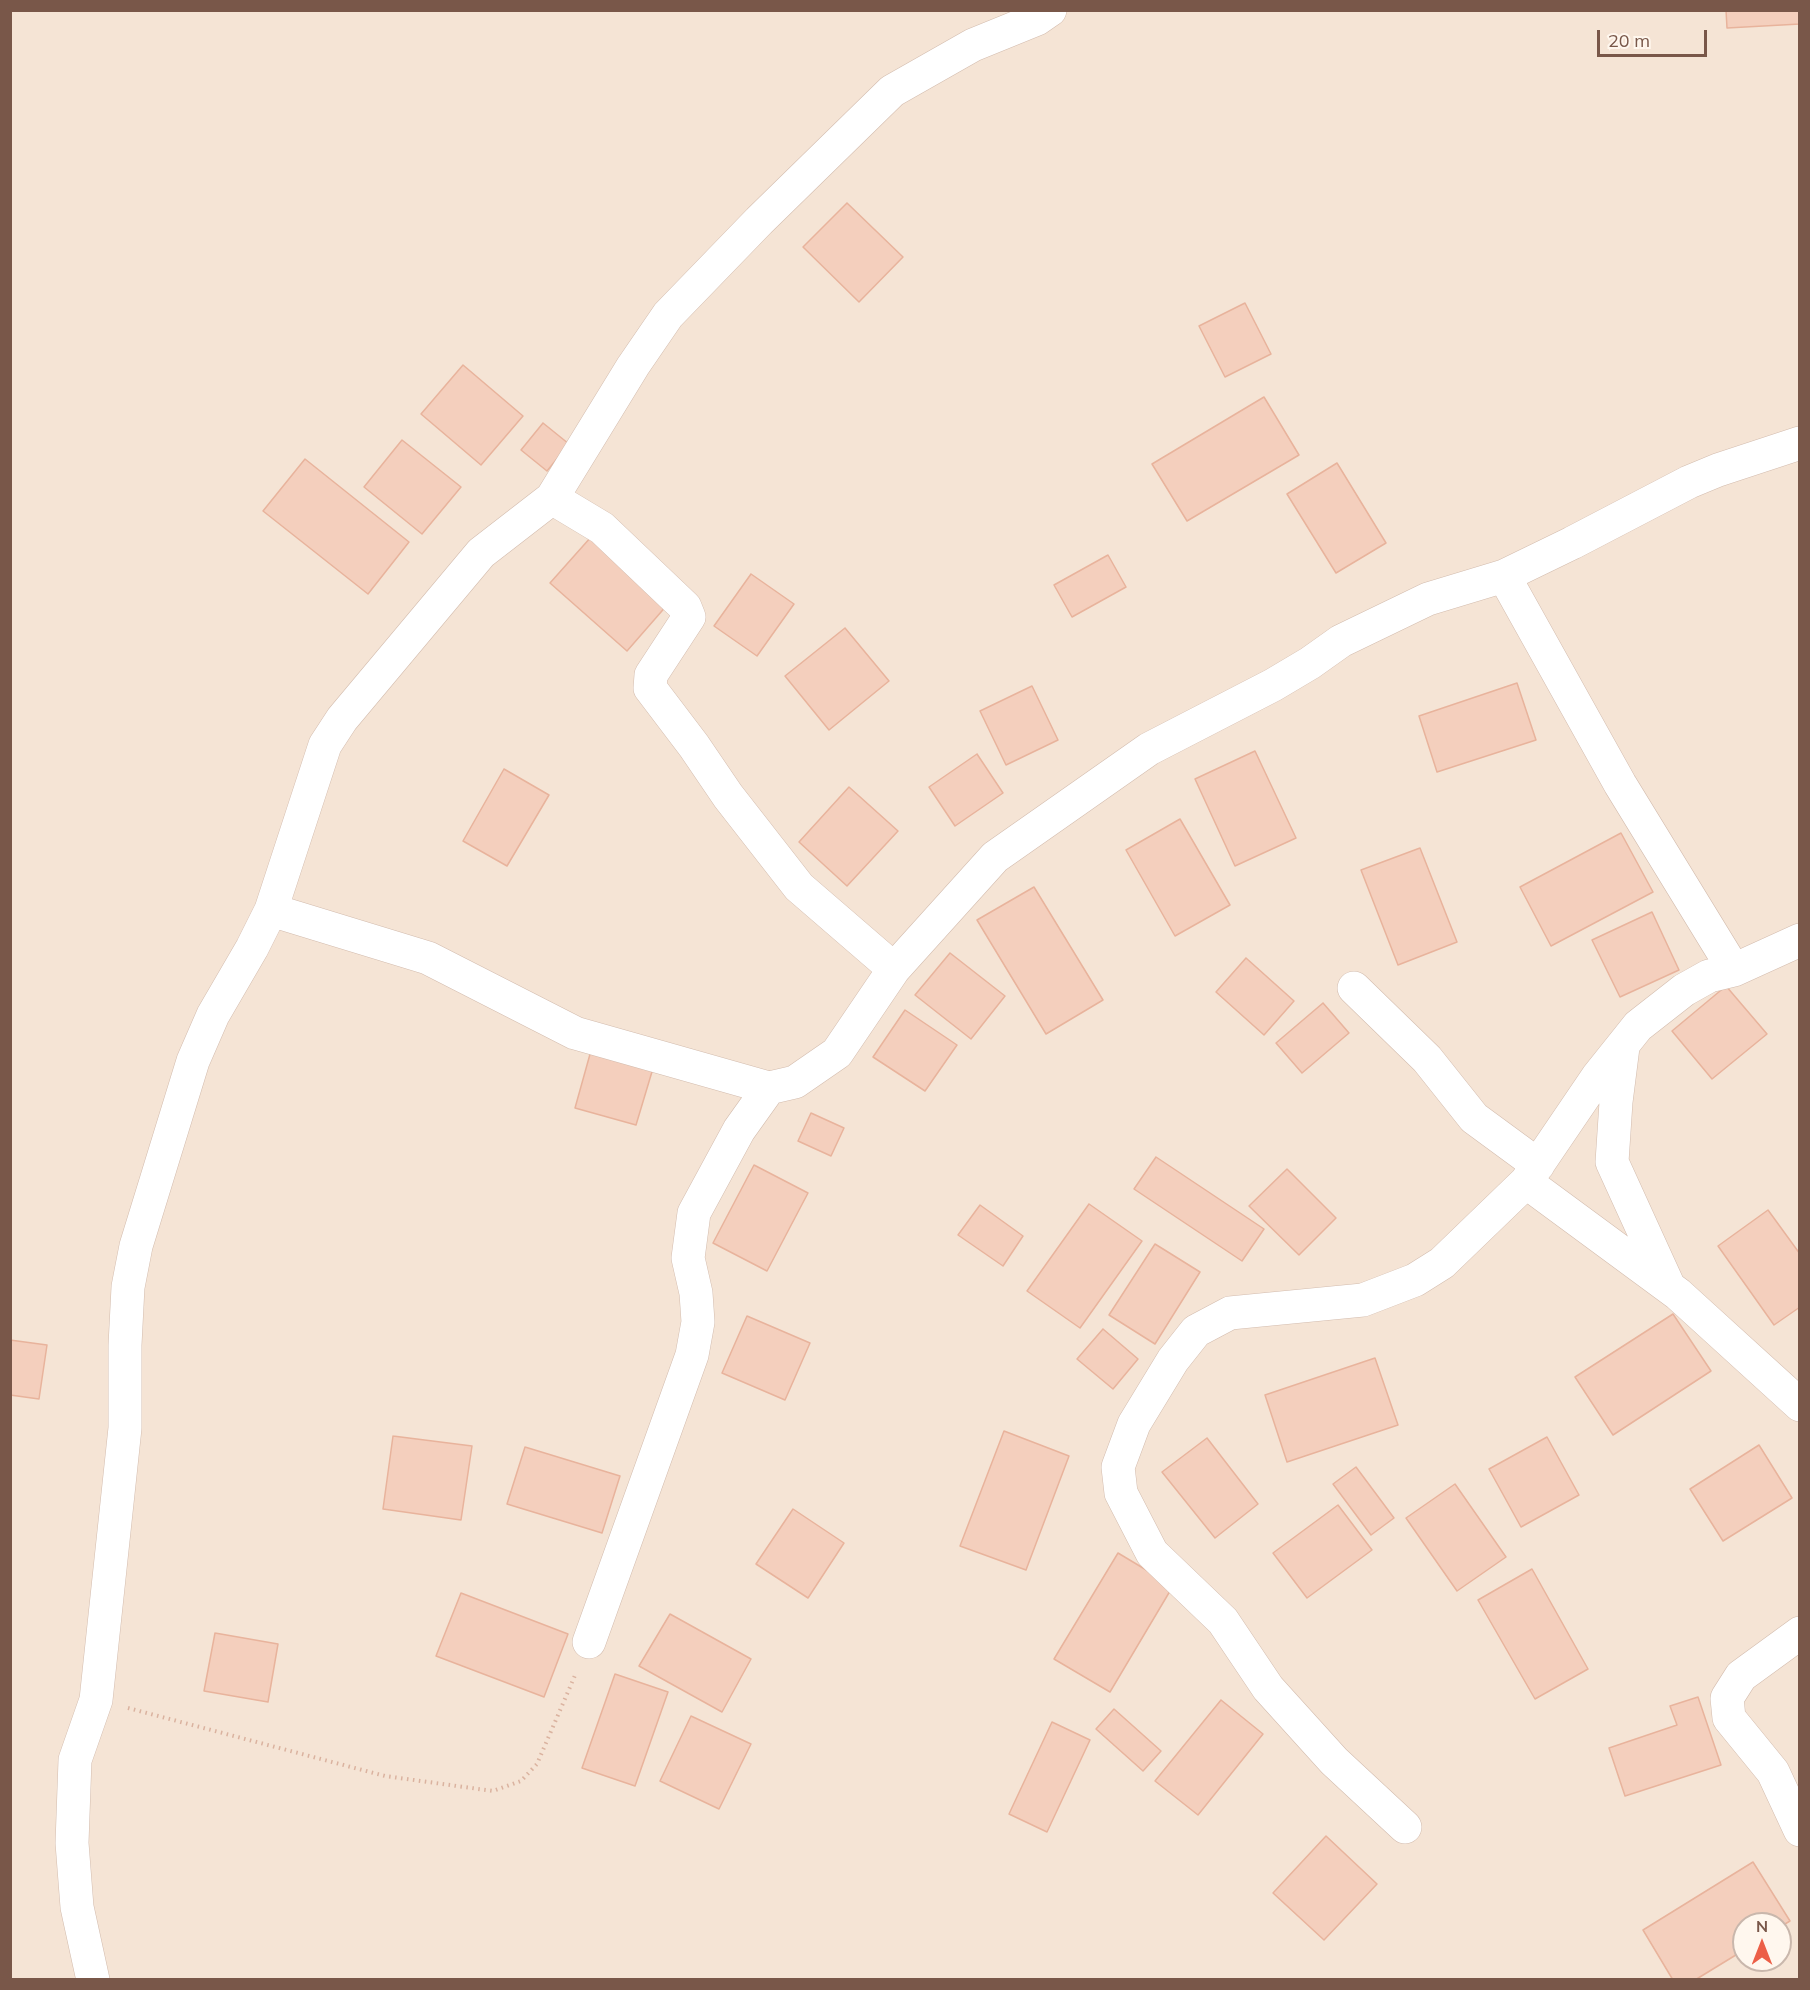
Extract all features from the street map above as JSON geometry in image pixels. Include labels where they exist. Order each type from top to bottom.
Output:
[{"type":"street","points":[[93,1980],[77,1907],[72,1843],[75,1760],[96,1700],[125,1428],[128,1287],[136,1246],[193,1061],[213,1015],[271,910],[325,745],[342,719],[481,554],[552,498],[633,366],[668,315],[783,197],[892,91],[973,45],[1037,19],[1050,10]]},
{"type":"street","points":[[271,910],[428,958],[575,1032],[769,1088],[795,1082],[837,1053],[894,969],[995,857],[1149,749],[1273,685],[1341,641],[1428,599],[1504,576],[1689,482],[1800,443]]},
{"type":"street","points":[[552,498],[602,528],[685,607],[689,617],[651,675],[650,688],[728,796],[799,887],[894,969]]},
{"type":"street","points":[[1504,576],[1620,784],[1734,970]]},
{"type":"street","points":[[1405,1827],[1334,1761],[1268,1688],[1223,1622],[1152,1553],[1121,1493],[1118,1467],[1134,1424],[1173,1360],[1196,1331],[1230,1313],[1364,1300],[1415,1280],[1442,1263],[1532,1174],[1598,1076],[1638,1026],[1684,990],[1708,976],[1734,970],[1800,940]]},
{"type":"street","points":[[1354,988],[1427,1059],[1474,1118],[1532,1174],[1670,1288],[1800,1405]]},
{"type":"street","points":[[1623,1047],[1612,1162],[1670,1288]]},
{"type":"street","points":[[589,1642],[692,1355],[698,1322],[696,1293],[688,1258],[694,1214],[739,1130],[769,1088]]},
{"type":"street","points":[[1800,1633],[1741,1676],[1727,1698],[1729,1718],[1773,1772],[1800,1830]]},
{"type":"path","points":[[96,1700],[384,1776],[494,1791],[521,1780],[537,1764],[589,1642]]},
{"type":"shaded area","points":[[11,11],[1799,11],[1799,1979],[11,1980]]},
{"type":"building","points":[[1726,10],[1800,10],[1800,24],[1727,28]]},
{"type":"building","points":[[847,203],[903,257],[859,302],[803,247]]},
{"type":"building","points":[[1245,303],[1271,354],[1225,377],[1199,326]]},
{"type":"building","points":[[463,365],[523,416],[481,465],[421,414]]},
{"type":"building","points":[[1264,397],[1299,455],[1187,521],[1152,464]]},
{"type":"building","points":[[543,423],[569,444],[547,471],[521,450]]},
{"type":"building","points":[[402,440],[461,487],[422,534],[364,487]]},
{"type":"building","points":[[305,459],[409,542],[368,594],[263,511]]},
{"type":"building","points":[[1337,463],[1386,543],[1336,573],[1287,494]]},
{"type":"building","points":[[591,537],[668,604],[627,651],[550,583]]},
{"type":"building","points":[[1108,555],[1126,587],[1072,617],[1054,585]]},
{"type":"building","points":[[751,574],[794,604],[757,656],[714,626]]},
{"type":"building","points":[[845,628],[889,681],[829,730],[785,676]]},
{"type":"building","points":[[1517,683],[1536,740],[1437,772],[1419,716]]},
{"type":"building","points":[[1032,686],[1058,740],[1006,765],[980,711]]},
{"type":"building","points":[[1255,751],[1296,838],[1235,866],[1195,779]]},
{"type":"building","points":[[977,754],[1003,793],[955,826],[929,787]]},
{"type":"building","points":[[504,769],[549,795],[507,866],[463,841]]},
{"type":"building","points":[[849,787],[898,831],[847,886],[799,842]]},
{"type":"building","points":[[1180,819],[1230,905],[1175,936],[1126,850]]},
{"type":"building","points":[[1621,833],[1653,892],[1551,946],[1520,887]]},
{"type":"building","points":[[1420,848],[1457,942],[1398,965],[1361,870]]},
{"type":"building","points":[[1034,887],[1103,1000],[1046,1034],[977,920]]},
{"type":"building","points":[[1652,912],[1679,970],[1620,997],[1592,940]]},
{"type":"building","points":[[950,953],[1005,996],[971,1039],[915,995]]},
{"type":"building","points":[[1246,958],[1294,1001],[1264,1035],[1216,992]]},
{"type":"building","points":[[1726,986],[1767,1034],[1712,1079],[1672,1031]]},
{"type":"building","points":[[1323,1003],[1349,1033],[1302,1073],[1276,1043]]},
{"type":"building","points":[[905,1010],[957,1045],[925,1091],[873,1057]]},
{"type":"building","points":[[592,1047],[654,1065],[636,1125],[575,1108]]},
{"type":"building","points":[[811,1113],[844,1128],[831,1156],[798,1141]]},
{"type":"building","points":[[1156,1157],[1264,1229],[1242,1261],[1134,1189]]},
{"type":"building","points":[[754,1165],[808,1193],[767,1271],[713,1243]]},
{"type":"building","points":[[1287,1169],[1336,1218],[1299,1255],[1249,1206]]},
{"type":"building","points":[[1089,1204],[1142,1241],[1080,1328],[1027,1291]]},
{"type":"building","points":[[980,1205],[1023,1236],[1003,1266],[958,1235]]},
{"type":"building","points":[[1768,1210],[1800,1254],[1800,1307],[1774,1325],[1718,1246]]},
{"type":"building","points":[[1155,1244],[1200,1272],[1155,1344],[1109,1315]]},
{"type":"building","points":[[1673,1314],[1711,1371],[1613,1435],[1575,1377]]},
{"type":"building","points":[[747,1316],[810,1343],[785,1400],[722,1373]]},
{"type":"building","points":[[1103,1329],[1138,1359],[1113,1389],[1077,1359]]},
{"type":"building","points":[[10,1340],[47,1345],[39,1399],[10,1395]]},
{"type":"building","points":[[1375,1358],[1398,1425],[1287,1462],[1265,1395]]},
{"type":"building","points":[[1004,1431],[1069,1456],[1026,1570],[960,1546]]},
{"type":"building","points":[[393,1436],[472,1446],[461,1520],[383,1509]]},
{"type":"building","points":[[1547,1437],[1579,1495],[1521,1527],[1489,1469]]},
{"type":"building","points":[[1207,1438],[1258,1504],[1215,1538],[1162,1472]]},
{"type":"building","points":[[1759,1445],[1792,1498],[1723,1541],[1690,1489]]},
{"type":"building","points":[[525,1447],[620,1476],[602,1533],[507,1504]]},
{"type":"building","points":[[1356,1467],[1394,1518],[1371,1535],[1333,1484]]},
{"type":"building","points":[[1455,1484],[1506,1557],[1457,1591],[1406,1518]]},
{"type":"building","points":[[1338,1505],[1372,1550],[1307,1598],[1273,1553]]},
{"type":"building","points":[[793,1509],[844,1543],[808,1598],[756,1564]]},
{"type":"building","points":[[1118,1553],[1173,1586],[1110,1692],[1054,1659]]},
{"type":"building","points":[[1532,1569],[1588,1669],[1535,1699],[1478,1600]]},
{"type":"building","points":[[461,1593],[568,1634],[544,1697],[436,1656]]},
{"type":"building","points":[[670,1614],[751,1659],[722,1712],[639,1666]]},
{"type":"building","points":[[215,1633],[278,1644],[268,1702],[204,1691]]},
{"type":"building","points":[[615,1674],[668,1692],[635,1786],[582,1768]]},
{"type":"building","points":[[1698,1697],[1721,1765],[1625,1796],[1609,1748],[1677,1725],[1670,1706]]},
{"type":"building","points":[[1221,1700],[1263,1734],[1198,1815],[1155,1781]]},
{"type":"building","points":[[1114,1709],[1161,1751],[1143,1771],[1096,1729]]},
{"type":"building","points":[[691,1716],[751,1744],[719,1809],[660,1781]]},
{"type":"building","points":[[1052,1722],[1090,1740],[1047,1832],[1009,1814]]},
{"type":"building","points":[[1326,1836],[1377,1884],[1324,1940],[1273,1893]]},
{"type":"building","points":[[1753,1862],[1784,1912],[1732,1912],[1732,1957],[1695,1980],[1673,1980],[1643,1930]]}]
